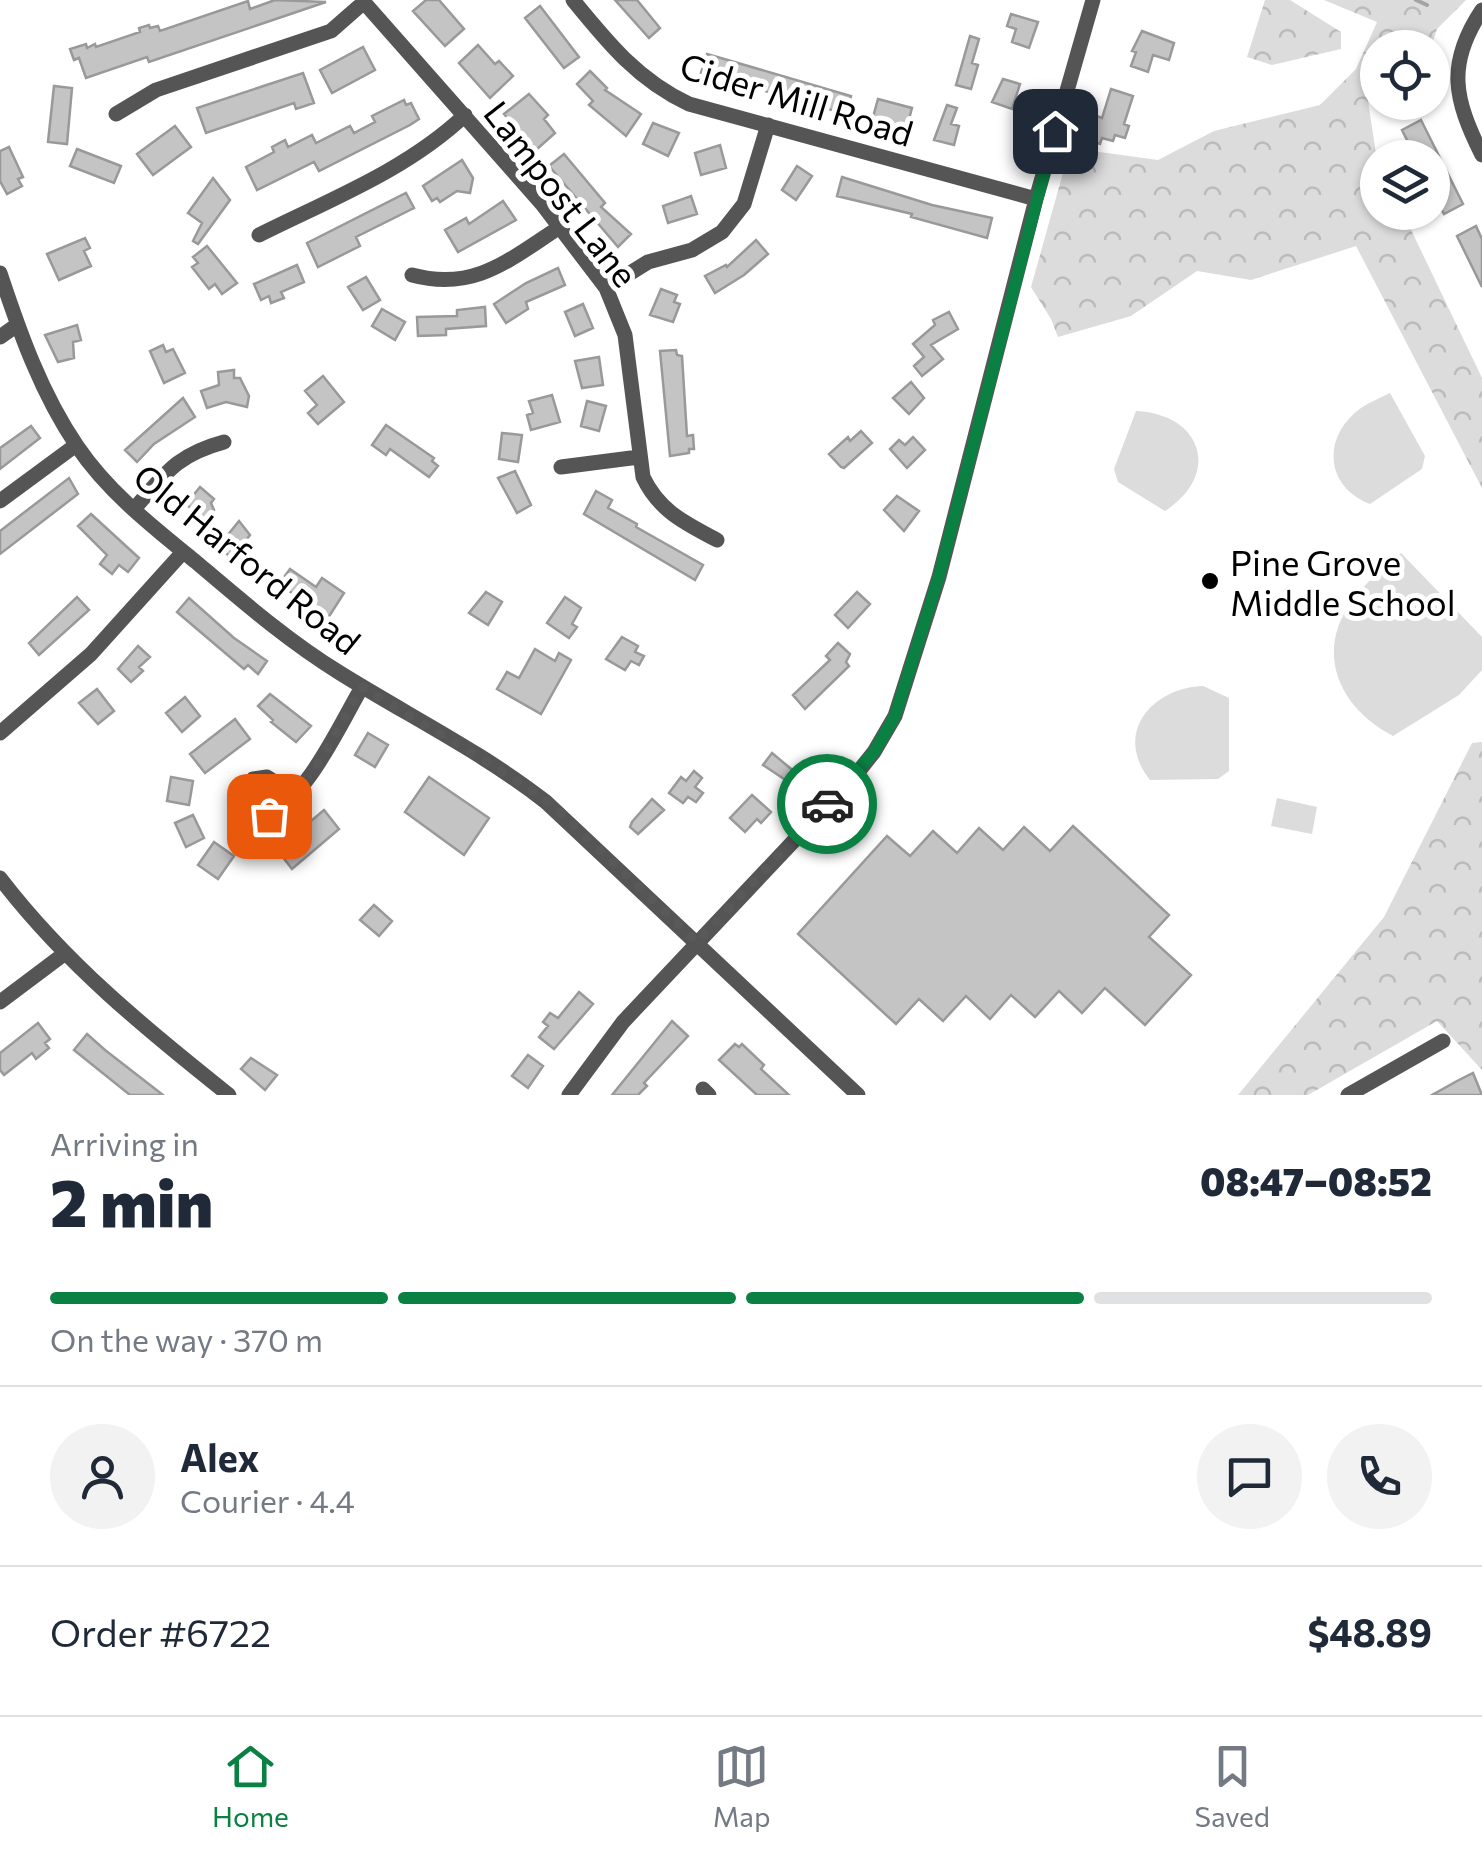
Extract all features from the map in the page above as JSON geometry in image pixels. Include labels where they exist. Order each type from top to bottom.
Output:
[{"type":"street","name":"Cider Mill Road","points":[[573,0],[614,50],[664,92],[704,108],[1036,199]]},
{"type":"street","points":[[569,1095],[623,1022],[854,777],[895,716],[939,576],[1036,199],[1093,0]]},
{"type":"street","points":[[116,114],[156,90],[331,31],[363,1]]},
{"type":"street","name":"Lampost Lane","points":[[363,1],[560,227],[606,288],[625,335],[643,477],[668,512],[717,540]]},
{"type":"street","points":[[1482,10],[1466,33],[1457,75],[1457,91],[1467,125],[1482,155]]},
{"type":"street","points":[[259,235],[427,149],[464,116]]},
{"type":"street","points":[[606,288],[648,262],[692,250],[722,232],[744,204],[768,125]]},
{"type":"street","points":[[412,275],[447,281],[482,275],[560,227]]},
{"type":"street","name":"Old Harford Road","points":[[0,273],[38,377],[76,444],[100,477],[134,510],[281,632],[362,687],[529,788],[560,812],[858,1095]]},
{"type":"street","points":[[0,338],[18,325]]},
{"type":"street","points":[[134,510],[182,458],[194,450],[224,442]]},
{"type":"street","points":[[0,501],[76,444]]},
{"type":"street","points":[[561,467],[639,457]]},
{"type":"street","points":[[0,733],[92,654],[183,552]]},
{"type":"street","points":[[294,794],[309,776],[362,687]]},
{"type":"street","points":[[0,878],[64,954],[139,1023],[229,1095]]},
{"type":"street","points":[[0,1002],[64,954]]},
{"type":"street","points":[[1348,1095],[1443,1041]]},
{"type":"green space","points":[[1265,0],[1290,0],[1341,32],[1341,49],[1272,65],[1247,57]]},
{"type":"green space","points":[[1324,0],[1466,0],[1437,30],[1373,30],[1377,22]]},
{"type":"green space","points":[[1360,60],[1360,120],[1371,120],[1374,140],[1360,140],[1360,230],[1411,230],[1482,378],[1482,488],[1356,246],[1251,280],[1197,271],[1131,316],[1058,337],[1031,287],[1070,148],[1158,160],[1214,131],[1320,105]]},
{"type":"green space","points":[[1390,393],[1425,456],[1422,469],[1370,504],[1344,485],[1334,460],[1335,446],[1348,419]]},
{"type":"green space","points":[[1136,411],[1176,423],[1197,448],[1194,480],[1165,511],[1118,482],[1114,469]]},
{"type":"green space","points":[[1401,553],[1482,637],[1482,670],[1459,695],[1393,736],[1375,725],[1347,696],[1334,661],[1340,622],[1351,602]]},
{"type":"green space","points":[[1203,686],[1229,698],[1229,771],[1218,779],[1150,780],[1135,746],[1143,716],[1168,695]]},
{"type":"green space","points":[[1482,742],[1482,1070],[1437,1021],[1308,1095],[1238,1095],[1384,917],[1472,743]]},
{"type":"green space","points":[[1277,798],[1317,807],[1312,834],[1271,826]]},
{"type":"building","points":[[275,0],[326,2],[149,62],[147,57],[86,78],[79,58],[74,60],[70,49],[86,44],[87,48],[95,44],[96,47],[140,32],[139,28],[149,25],[158,26],[160,31],[248,1],[250,9]]},
{"type":"building","points":[[426,0],[439,0],[464,29],[445,46],[413,11]]},
{"type":"building","points":[[615,0],[637,0],[660,28],[649,38]]},
{"type":"building","points":[[540,6],[579,57],[564,68],[525,18]]},
{"type":"building","points":[[1011,14],[1038,22],[1029,48],[1012,42],[1016,29],[1007,26]]},
{"type":"building","points":[[1142,31],[1174,43],[1169,60],[1153,55],[1148,72],[1131,66],[1136,52],[1132,51]]},
{"type":"building","points":[[970,36],[979,39],[972,63],[978,65],[971,89],[956,85]]},
{"type":"building","points":[[478,45],[513,76],[490,98],[459,63]]},
{"type":"building","points":[[363,47],[375,70],[332,93],[320,70]]},
{"type":"building","points":[[707,54],[851,96],[846,114],[701,73]]},
{"type":"building","points":[[590,71],[605,90],[641,114],[626,136],[589,105],[593,101],[577,84]]},
{"type":"building","points":[[303,73],[314,103],[296,109],[294,103],[206,133],[197,108]]},
{"type":"building","points":[[1003,79],[1020,84],[1012,109],[992,102]]},
{"type":"building","points":[[54,86],[72,88],[67,144],[48,142]]},
{"type":"building","points":[[1111,89],[1133,96],[1124,124],[1129,126],[1125,138],[1102,138],[1100,144],[1086,139],[1094,115],[1102,118]]},
{"type":"building","points":[[529,94],[548,115],[544,119],[555,133],[536,150],[504,114]]},
{"type":"building","points":[[878,99],[912,108],[906,130],[873,117]]},
{"type":"building","points":[[404,100],[406,105],[411,103],[419,119],[410,125],[319,171],[314,162],[257,190],[246,167],[274,152],[272,147],[285,140],[288,147],[312,135],[316,143],[350,126],[354,133],[375,122],[372,116]]},
{"type":"building","points":[[947,105],[957,108],[951,124],[959,126],[954,145],[934,140]]},
{"type":"building","points":[[1421,120],[1431,140],[1407,140],[1402,130]]},
{"type":"building","points":[[653,123],[679,133],[668,156],[643,144]]},
{"type":"building","points":[[175,126],[191,147],[153,175],[137,154]]},
{"type":"building","points":[[720,145],[726,168],[701,175],[695,153]]},
{"type":"building","points":[[9,147],[23,177],[18,179],[22,186],[7,194],[0,181],[0,151]]},
{"type":"building","points":[[77,149],[121,166],[114,183],[70,166]]},
{"type":"building","points":[[564,154],[605,203],[601,207],[631,234],[618,247],[549,166]]},
{"type":"building","points":[[462,160],[473,178],[470,193],[457,191],[440,202],[437,198],[432,201],[423,186]]},
{"type":"building","points":[[797,166],[812,176],[796,200],[782,190]]},
{"type":"building","points":[[842,177],[932,205],[992,218],[987,238],[837,196]]},
{"type":"building","points":[[213,178],[230,200],[198,244],[193,241],[202,223],[188,213]]},
{"type":"building","points":[[1450,178],[1463,204],[1450,211]]},
{"type":"building","points":[[406,193],[414,208],[356,237],[360,246],[318,267],[307,243]]},
{"type":"building","points":[[691,196],[697,214],[668,223],[663,206]]},
{"type":"building","points":[[503,201],[516,220],[458,252],[445,230],[466,218],[469,224]]},
{"type":"building","points":[[1476,226],[1482,239],[1482,287],[1457,236]]},
{"type":"building","points":[[85,238],[90,248],[84,251],[91,266],[59,280],[47,254]]},
{"type":"building","points":[[756,240],[768,254],[715,293],[705,276],[727,267]]},
{"type":"building","points":[[207,246],[237,283],[222,294],[215,284],[209,289],[192,267],[198,263],[193,257]]},
{"type":"building","points":[[297,265],[304,282],[281,292],[284,298],[271,303],[269,296],[261,300],[254,284]]},
{"type":"building","points":[[558,268],[565,285],[526,302],[528,309],[506,323],[494,304]]},
{"type":"building","points":[[366,277],[380,300],[363,310],[348,287]]},
{"type":"building","points":[[661,289],[677,295],[674,302],[680,304],[673,322],[650,315]]},
{"type":"building","points":[[583,304],[593,328],[575,336],[565,312]]},
{"type":"building","points":[[485,307],[486,326],[446,329],[446,335],[418,336],[417,317],[457,316],[457,310]]},
{"type":"building","points":[[382,309],[405,322],[395,340],[372,326]]},
{"type":"building","points":[[949,312],[958,329],[931,345],[943,359],[922,376],[914,366],[924,357],[913,344],[935,325],[933,320]]},
{"type":"building","points":[[77,325],[81,340],[73,342],[74,358],[58,362],[45,335]]},
{"type":"building","points":[[163,345],[166,352],[173,349],[185,373],[164,383],[150,351]]},
{"type":"building","points":[[676,350],[682,356],[687,436],[693,435],[694,449],[670,456],[660,351]]},
{"type":"building","points":[[599,357],[603,385],[582,388],[575,361]]},
{"type":"building","points":[[234,370],[234,378],[240,378],[249,396],[247,407],[226,402],[207,408],[201,391],[219,385],[218,372]]},
{"type":"building","points":[[323,376],[344,402],[318,424],[308,413],[317,405],[305,391]]},
{"type":"building","points":[[911,382],[924,398],[909,414],[893,398]]},
{"type":"building","points":[[552,395],[560,422],[531,430],[527,415],[533,413],[529,401]]},
{"type":"building","points":[[183,398],[195,417],[154,444],[137,462],[125,450]]},
{"type":"building","points":[[587,401],[606,406],[599,431],[581,426]]},
{"type":"building","points":[[386,425],[434,458],[432,461],[438,466],[429,477],[390,449],[386,455],[372,445]]},
{"type":"building","points":[[31,426],[40,438],[0,469],[0,448]]},
{"type":"building","points":[[861,431],[872,443],[841,467],[829,454]]},
{"type":"building","points":[[502,433],[522,435],[518,462],[499,459]]},
{"type":"building","points":[[913,437],[925,450],[907,468],[890,449],[899,440],[905,445]]},
{"type":"building","points":[[515,471],[531,505],[517,513],[498,478]]},
{"type":"building","points":[[69,478],[78,494],[0,554],[0,531]]},
{"type":"building","points":[[200,487],[214,499],[214,510],[205,521],[186,504]]},
{"type":"building","points":[[596,491],[612,500],[608,508],[703,565],[695,580],[584,514]]},
{"type":"building","points":[[897,496],[919,511],[904,531],[884,510]]},
{"type":"building","points":[[91,514],[139,558],[128,572],[119,565],[112,574],[100,564],[107,555],[78,526]]},
{"type":"building","points":[[239,521],[250,535],[232,558],[218,547]]},
{"type":"building","points":[[290,569],[316,587],[322,578],[344,593],[328,618],[279,584]]},
{"type":"building","points":[[486,592],[502,602],[488,625],[469,613]]},
{"type":"building","points":[[857,592],[870,604],[848,628],[835,615]]},
{"type":"building","points":[[77,597],[89,610],[39,655],[29,643]]},
{"type":"building","points":[[565,597],[581,608],[572,624],[577,627],[569,638],[547,623]]},
{"type":"building","points":[[189,598],[267,661],[258,674],[248,665],[244,669],[177,612]]},
{"type":"building","points":[[622,637],[638,646],[635,652],[644,656],[639,665],[631,661],[625,670],[606,659]]},
{"type":"building","points":[[838,643],[850,654],[846,662],[849,666],[805,709],[793,695],[830,660],[826,656]]},
{"type":"building","points":[[138,646],[150,657],[131,682],[118,669]]},
{"type":"building","points":[[535,649],[555,661],[559,653],[571,660],[541,714],[497,689],[507,672],[519,678]]},
{"type":"building","points":[[97,689],[114,711],[98,724],[79,703]]},
{"type":"building","points":[[270,694],[311,726],[296,742],[258,706]]},
{"type":"building","points":[[185,697],[200,716],[182,732],[166,713]]},
{"type":"building","points":[[235,719],[250,739],[205,773],[190,754]]},
{"type":"building","points":[[368,733],[388,745],[375,767],[355,755]]},
{"type":"building","points":[[772,753],[802,778],[796,787],[763,765]]},
{"type":"building","points":[[694,771],[702,778],[695,787],[703,793],[696,802],[688,797],[683,803],[669,793],[681,777],[686,781]]},
{"type":"building","points":[[171,777],[193,781],[189,805],[167,801]]},
{"type":"building","points":[[429,777],[489,818],[464,855],[405,812]]},
{"type":"building","points":[[752,795],[771,812],[745,832],[730,818]]},
{"type":"building","points":[[652,799],[664,810],[638,834],[630,827],[632,822]]},
{"type":"building","points":[[324,810],[339,829],[292,869],[278,851]]},
{"type":"building","points":[[193,815],[204,838],[186,847],[175,823]]},
{"type":"building","points":[[1073,826],[1169,915],[1149,937],[1191,975],[1145,1025],[1105,988],[1082,1013],[1059,991],[1035,1017],[1011,995],[990,1019],[966,996],[943,1021],[919,999],[896,1024],[798,934],[887,836],[910,856],[933,831],[957,853],[979,828],[1003,850],[1024,827],[1050,851]]},
{"type":"building","points":[[214,842],[234,856],[218,879],[198,865]]},
{"type":"building","points":[[374,905],[392,921],[379,936],[360,920]]},
{"type":"building","points":[[579,992],[593,1004],[554,1049],[539,1037],[548,1026],[543,1022],[550,1013],[558,1018]]},
{"type":"building","points":[[672,1021],[688,1036],[644,1083],[647,1086],[638,1095],[612,1095]]},
{"type":"building","points":[[38,1023],[50,1039],[45,1043],[49,1048],[36,1059],[32,1053],[4,1075],[0,1070],[0,1053]]},
{"type":"building","points":[[87,1034],[163,1095],[130,1095],[74,1050]]},
{"type":"building","points":[[735,1044],[742,1044],[789,1095],[757,1095],[719,1060]]},
{"type":"building","points":[[528,1055],[543,1066],[528,1088],[512,1076]]},
{"type":"building","points":[[251,1058],[277,1075],[265,1090],[241,1069]]},
{"type":"building","points":[[1473,1073],[1482,1095],[1432,1095],[1457,1081]]},
{"type":"waterway","points":[[1416,0],[1427,5]]},
{"type":"way so far","points":[[269,816],[309,776],[362,687],[529,788],[560,812],[697,942],[827,804]]},
{"type":"place","name":"Pine Grove Middle School","points":[[1210,581]]},
{"type":"route","points":[[827,804],[874,752],[895,716],[939,576],[1055,131]]}]
